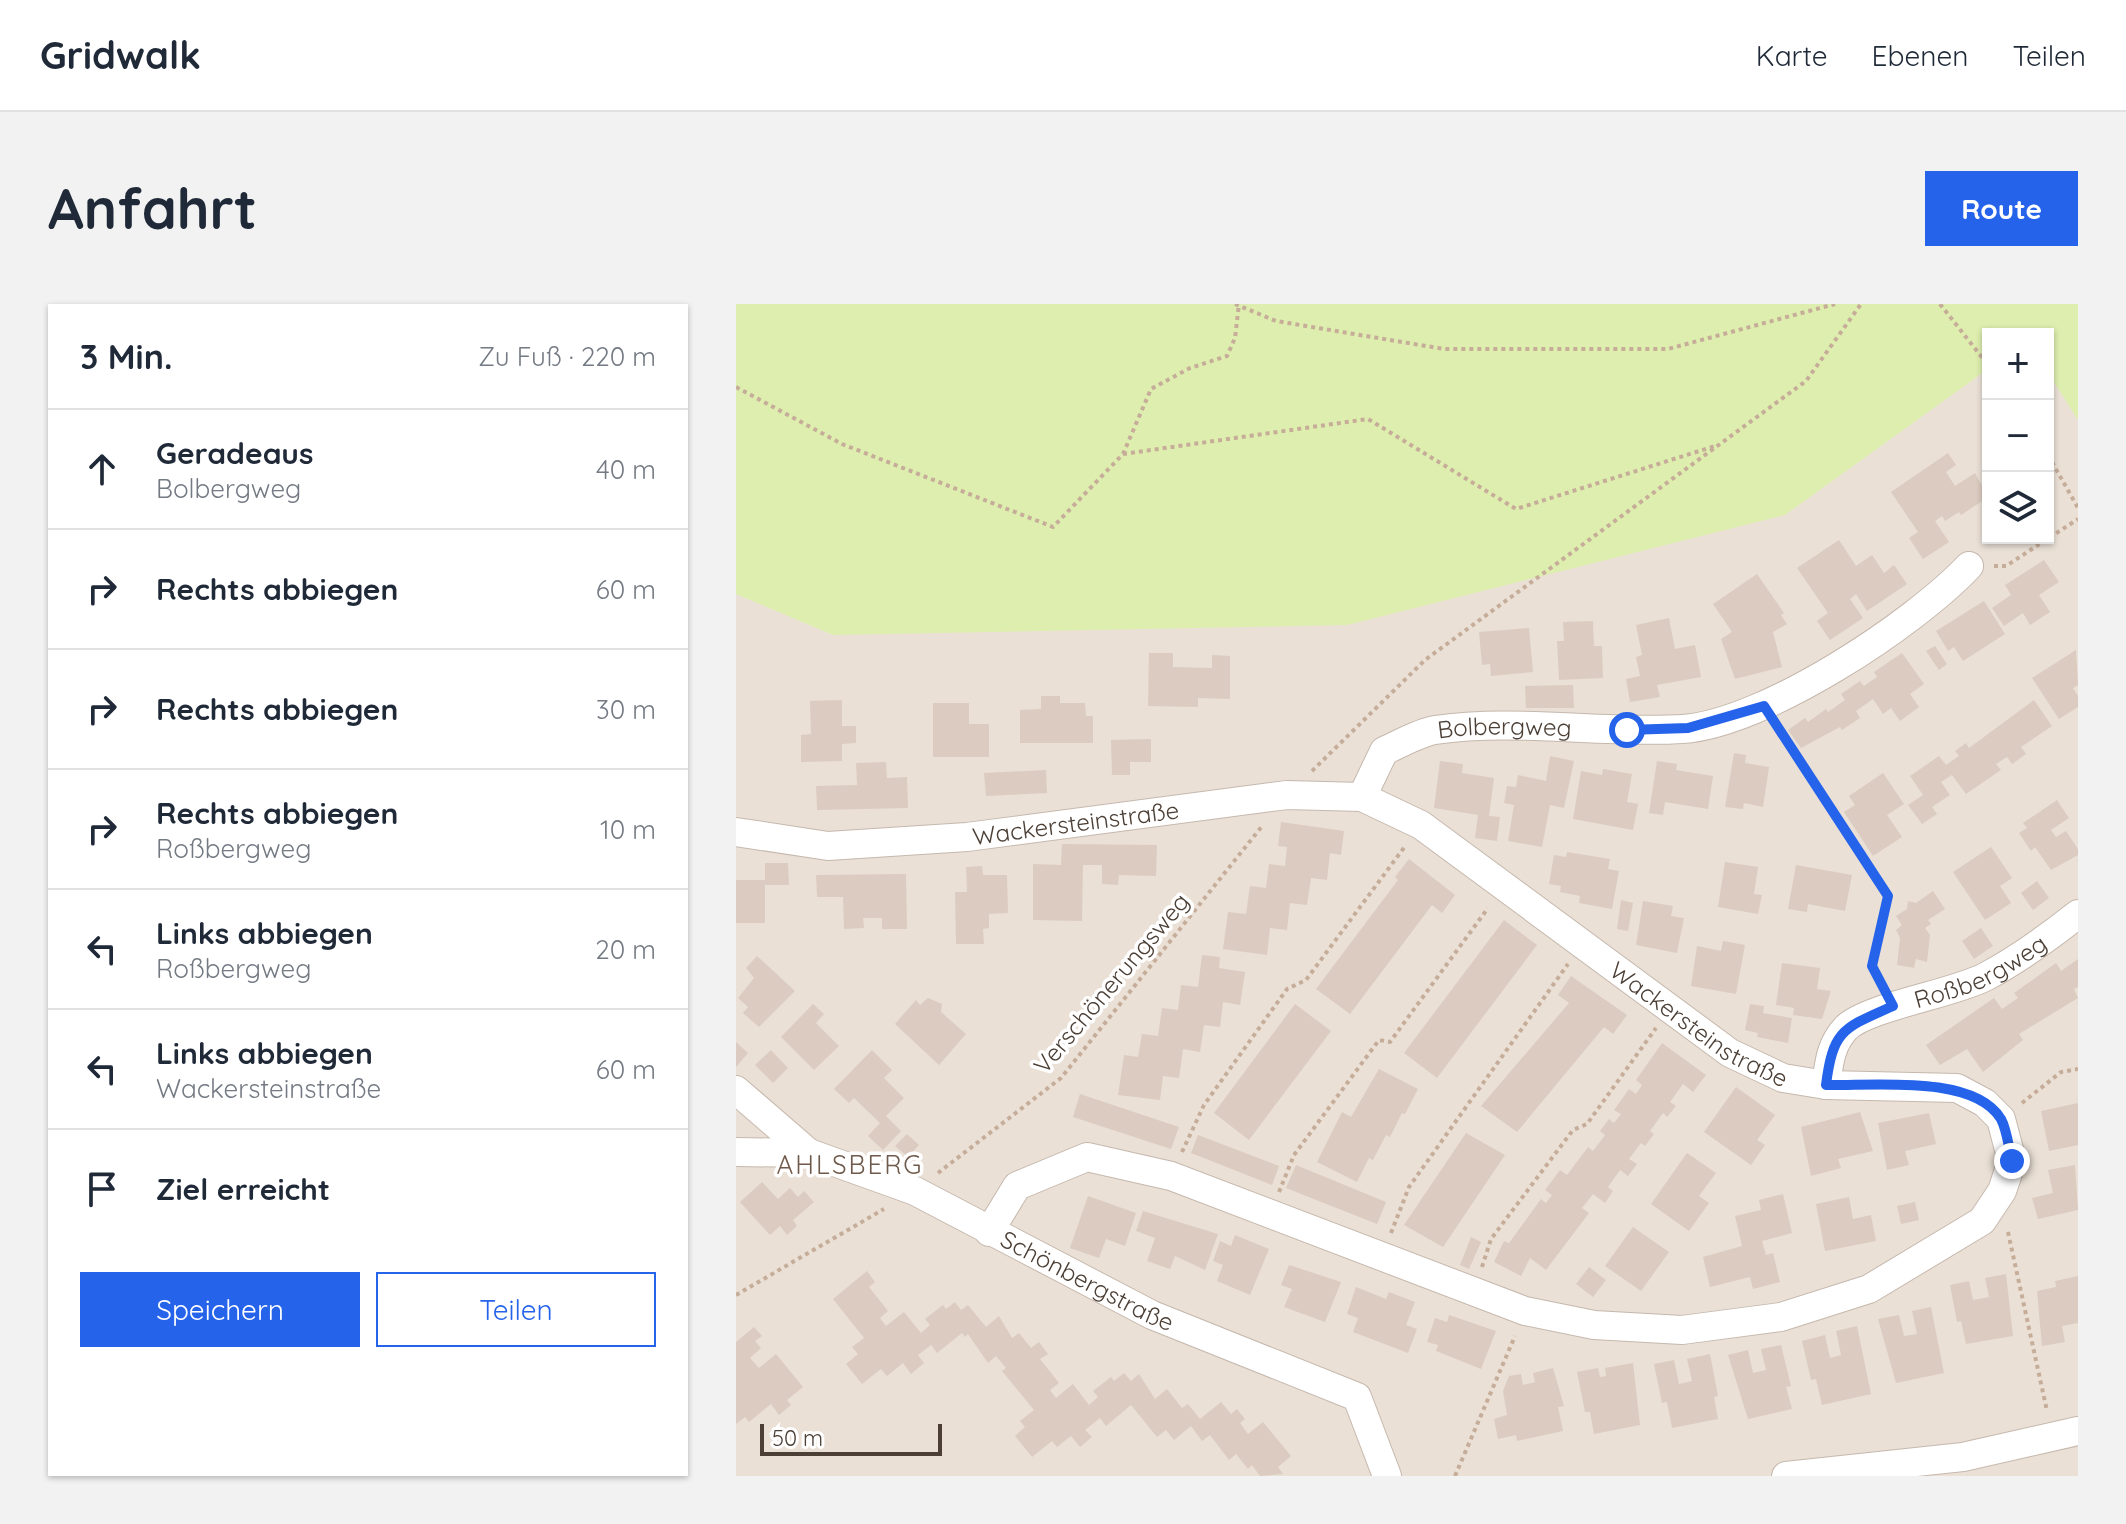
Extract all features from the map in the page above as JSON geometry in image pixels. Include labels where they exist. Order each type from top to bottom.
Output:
[{"type":"street","name":"Bolbergweg","points":[[1362,797],[1384,751],[1432,730],[1688,728],[1764,706],[1850,658],[1938,598],[1969,566]]},
{"type":"street","name":"Wackersteinstraße","points":[[736,832],[828,846],[967,837],[1287,795],[1362,797],[1421,825],[1730,1053],[1783,1078],[1826,1085],[1957,1088],[1985,1103],[2001,1119]]},
{"type":"street","name":"Roßbergweg","points":[[1826,1085],[1830,1051],[1848,1026],[1893,1006],[1931,998],[1985,977],[2078,914]]},
{"type":"street","points":[[736,1090],[809,1153]]},
{"type":"street","points":[[989,1232],[1017,1186],[1087,1157],[1171,1176],[1525,1311],[1594,1325],[1682,1330],[1781,1317],[1869,1289],[1982,1221],[2002,1191],[2012,1161],[2001,1119]]},
{"type":"street","name":"Schönbergstraße","points":[[736,1152],[809,1153],[915,1191],[1152,1315],[1357,1397],[1387,1476]]},
{"type":"street","points":[[1786,1476],[1963,1457],[2065,1434]]},
{"type":"path","points":[[736,387],[842,444],[1053,527],[1123,454],[1151,389],[1190,368],[1227,356],[1235,338],[1238,305],[1276,321],[1444,349],[1668,349],[1835,304]]},
{"type":"path","name":"Verschönerungsweg","points":[[736,1295],[915,1191],[1061,1078],[1287,795],[1425,660],[1806,381],[1861,304]]},
{"type":"path","points":[[1940,304],[1982,357]]},
{"type":"path","points":[[1123,454],[1368,419],[1516,509],[1720,444]]},
{"type":"path","points":[[2054,466],[2078,508]]},
{"type":"path","points":[[1969,566],[2006,566],[2078,519]]},
{"type":"path","points":[[1764,706],[1888,896],[1872,966],[1893,1006]]},
{"type":"path","points":[[1171,1176],[1204,1105],[1287,989],[1306,980],[1421,825]]},
{"type":"path","points":[[1271,1213],[1294,1155],[1379,1040],[1390,1042],[1504,887]]},
{"type":"path","points":[[1381,1257],[1409,1187],[1583,942]]},
{"type":"path","points":[[1473,1292],[1491,1239],[1573,1130],[1587,1124],[1670,1008]]},
{"type":"path","points":[[2001,1119],[2061,1072],[2078,1069]]},
{"type":"path","points":[[2008,1232],[2065,1434]]},
{"type":"path","points":[[1455,1476],[1525,1311]]},
{"type":"shaded area","points":[[1982,373],[1982,544],[2054,544],[2054,382],[2078,420],[2078,1476],[736,1476],[736,594],[833,635],[1785,515]]},
{"type":"green space","points":[[736,304],[2078,304],[2078,420],[2054,382],[2054,328],[1982,328],[1982,373],[1785,515],[1347,625],[833,635],[736,594]]},
{"type":"building","points":[[1948,453],[1956,465],[1946,472],[1955,486],[1975,473],[1982,486],[1982,501],[1961,515],[1959,512],[1945,521],[1942,516],[1935,521],[1949,542],[1923,559],[1909,538],[1918,532],[1891,492]]},
{"type":"building","points":[[1839,540],[1856,566],[1872,555],[1884,573],[1894,565],[1907,584],[1867,611],[1856,594],[1850,599],[1863,618],[1830,640],[1817,621],[1828,613],[1797,568]]},
{"type":"building","points":[[2044,560],[2059,582],[2039,595],[2050,612],[2030,625],[2023,613],[2004,626],[1992,608],[2011,595],[2005,585]]},
{"type":"building","points":[[1757,574],[1784,613],[1781,615],[1787,624],[1773,632],[1782,667],[1735,679],[1721,639],[1732,632],[1713,604]]},
{"type":"building","points":[[1984,601],[2005,634],[1963,661],[1954,647],[1948,651],[1936,631]]},
{"type":"building","points":[[1669,618],[1675,649],[1695,645],[1701,677],[1657,685],[1660,697],[1630,702],[1626,679],[1640,676],[1636,657],[1642,655],[1636,625]]},
{"type":"building","points":[[1593,621],[1594,646],[1602,646],[1603,678],[1559,680],[1557,641],[1564,641],[1563,622]]},
{"type":"building","points":[[1529,628],[1533,672],[1491,676],[1490,664],[1482,665],[1479,632]]},
{"type":"building","points":[[1935,646],[1947,664],[1939,670],[1926,651]]},
{"type":"building","points":[[2076,650],[2078,685],[2073,688],[2078,696],[2078,707],[2059,719],[2032,678]]},
{"type":"building","points":[[1149,653],[1173,653],[1173,667],[1212,668],[1212,655],[1230,656],[1230,699],[1198,698],[1198,707],[1148,706]]},
{"type":"building","points":[[1902,653],[1924,684],[1910,694],[1919,707],[1900,721],[1891,708],[1883,714],[1873,699],[1856,711],[1860,718],[1842,730],[1840,727],[1801,748],[1788,730],[1805,718],[1808,722],[1826,709],[1828,712],[1845,700],[1841,694],[1860,681],[1864,686],[1877,677],[1874,672]]},
{"type":"building","points":[[1573,685],[1574,708],[1526,708],[1525,686]]},
{"type":"building","points":[[1041,696],[1060,696],[1060,703],[1085,703],[1086,716],[1093,716],[1093,743],[1020,743],[1020,710],[1041,709]]},
{"type":"building","points":[[842,700],[842,726],[856,726],[856,743],[842,744],[842,761],[801,762],[801,735],[811,734],[810,701]]},
{"type":"building","points":[[2034,700],[2052,726],[2021,747],[2026,754],[2012,764],[2007,757],[1996,764],[2001,770],[1966,794],[1952,775],[1941,782],[1950,795],[1932,807],[1937,814],[1922,824],[1908,805],[1923,795],[1910,776],[1939,756],[1946,765],[1959,756],[1955,751],[1966,743],[1969,748]]},
{"type":"building","points":[[933,703],[969,703],[969,724],[989,724],[989,757],[933,757]]},
{"type":"building","points":[[1151,739],[1151,762],[1130,762],[1130,775],[1112,775],[1111,740]]},
{"type":"building","points":[[1734,753],[1746,755],[1745,763],[1769,767],[1763,807],[1744,803],[1743,809],[1725,807]]},
{"type":"building","points":[[1550,756],[1574,761],[1564,808],[1550,805],[1542,847],[1508,841],[1514,805],[1504,803],[1507,786],[1516,787],[1518,775],[1546,781]]},
{"type":"building","points":[[1440,761],[1463,764],[1462,773],[1494,778],[1489,816],[1500,817],[1497,841],[1475,838],[1478,815],[1434,808]]},
{"type":"building","points":[[1657,761],[1677,764],[1676,770],[1713,776],[1708,809],[1665,802],[1663,815],[1649,813]]},
{"type":"building","points":[[886,762],[887,778],[907,777],[908,808],[817,810],[816,786],[857,785],[856,763]]},
{"type":"building","points":[[1603,769],[1632,774],[1627,802],[1638,804],[1633,830],[1573,819],[1581,771],[1602,775]]},
{"type":"building","points":[[1046,770],[1047,793],[986,796],[984,773]]},
{"type":"building","points":[[1883,773],[1904,804],[1887,815],[1902,837],[1873,856],[1844,812],[1855,805],[1849,796]]},
{"type":"building","points":[[2057,800],[2069,818],[2051,830],[2056,837],[2066,831],[2078,849],[2078,855],[2051,870],[2035,847],[2031,851],[2019,833],[2027,828],[2023,823]]},
{"type":"building","points":[[1281,822],[1344,831],[1341,855],[1330,853],[1327,880],[1311,878],[1307,905],[1290,903],[1287,930],[1270,928],[1267,955],[1223,949],[1228,912],[1246,914],[1250,886],[1266,888],[1269,864],[1285,866],[1287,847],[1278,846]]},
{"type":"building","points":[[1062,844],[1157,845],[1156,876],[1119,875],[1118,885],[1102,884],[1102,865],[1083,865],[1082,921],[1033,920],[1033,864],[1061,865]]},
{"type":"building","points":[[1991,847],[2012,878],[2000,886],[2011,903],[1985,920],[1953,872]]},
{"type":"building","points":[[1567,852],[1610,859],[1608,869],[1619,871],[1612,909],[1579,903],[1580,896],[1560,892],[1561,886],[1549,884],[1554,855],[1566,857]]},
{"type":"building","points":[[1409,859],[1455,895],[1442,913],[1432,905],[1350,1014],[1316,989],[1398,880],[1395,877]]},
{"type":"building","points":[[1725,862],[1758,867],[1754,894],[1762,895],[1758,914],[1718,907]]},
{"type":"building","points":[[765,863],[788,863],[789,885],[765,885],[765,923],[736,923],[736,880],[765,880]]},
{"type":"building","points":[[1796,865],[1852,875],[1845,911],[1808,904],[1807,912],[1788,909]]},
{"type":"building","points":[[982,866],[983,875],[1007,875],[1008,913],[989,914],[989,928],[983,929],[984,944],[956,944],[955,892],[967,892],[966,867]]},
{"type":"building","points":[[906,874],[907,929],[882,929],[882,918],[863,918],[864,928],[844,929],[843,897],[817,897],[816,875]]},
{"type":"building","points":[[2037,881],[2049,898],[2033,910],[2021,893]]},
{"type":"building","points":[[1933,891],[1945,909],[1928,920],[1931,924],[1925,928],[1930,935],[1927,962],[1916,959],[1914,968],[1897,965],[1900,938],[1896,930],[1902,925],[1896,916],[1907,909],[1908,901],[1916,903]]},
{"type":"building","points":[[1621,900],[1633,903],[1628,931],[1617,929]]},
{"type":"building","points":[[1643,901],[1673,906],[1671,916],[1684,918],[1677,953],[1636,945]]},
{"type":"building","points":[[1504,920],[1537,945],[1437,1078],[1404,1053]]},
{"type":"building","points":[[1981,928],[1993,946],[1974,959],[1962,941]]},
{"type":"building","points":[[1723,941],[1745,945],[1736,994],[1691,986],[1697,946],[1721,951]]},
{"type":"building","points":[[1202,955],[1220,957],[1219,968],[1245,972],[1240,1005],[1223,1002],[1220,1027],[1204,1025],[1200,1052],[1183,1049],[1179,1078],[1163,1076],[1160,1100],[1118,1095],[1124,1055],[1138,1057],[1142,1034],[1158,1036],[1162,1008],[1178,1010],[1181,985],[1198,987]]},
{"type":"building","points":[[757,956],[795,991],[759,1027],[743,1013],[748,1007],[738,998],[754,978],[746,968]]},
{"type":"building","points":[[2078,959],[2078,987],[2074,989],[2078,998],[2019,1034],[2023,1040],[1983,1072],[1967,1049],[1940,1065],[1926,1045],[1994,998],[2002,1009],[2018,998],[2014,993],[2056,963],[2061,971]]},
{"type":"building","points":[[1782,963],[1820,968],[1817,989],[1831,991],[1822,1019],[1793,1015],[1794,1008],[1776,1005]]},
{"type":"building","points":[[1571,976],[1627,1015],[1613,1034],[1604,1027],[1517,1132],[1481,1106],[1569,1003],[1558,995]]},
{"type":"building","points":[[928,998],[942,1004],[941,1012],[966,1034],[939,1065],[895,1024],[916,1000],[920,1005]]},
{"type":"building","points":[[813,1004],[824,1014],[816,1023],[839,1046],[814,1070],[781,1037]]},
{"type":"building","points":[[1295,1004],[1331,1031],[1249,1140],[1214,1113]]},
{"type":"building","points":[[1750,1004],[1764,1006],[1763,1013],[1792,1018],[1788,1043],[1757,1037],[1758,1033],[1745,1030]]},
{"type":"building","points":[[736,1042],[748,1053],[736,1067]]},
{"type":"building","points":[[1662,1043],[1706,1075],[1693,1092],[1683,1084],[1670,1102],[1676,1106],[1667,1117],[1663,1113],[1650,1131],[1654,1134],[1645,1146],[1641,1143],[1629,1159],[1637,1164],[1628,1176],[1620,1170],[1608,1187],[1613,1191],[1605,1203],[1593,1194],[1582,1208],[1589,1213],[1546,1270],[1530,1258],[1521,1276],[1494,1262],[1504,1241],[1509,1243],[1541,1199],[1546,1203],[1552,1195],[1545,1190],[1560,1170],[1567,1175],[1588,1147],[1593,1151],[1605,1135],[1600,1131],[1609,1119],[1614,1123],[1621,1114],[1614,1110],[1629,1089],[1636,1094],[1642,1085],[1636,1080]]},
{"type":"building","points":[[771,1050],[788,1068],[773,1083],[755,1065]]},
{"type":"building","points":[[872,1050],[892,1070],[884,1078],[904,1098],[886,1116],[901,1131],[883,1150],[868,1136],[880,1123],[854,1098],[849,1103],[834,1089]]},
{"type":"building","points":[[1379,1069],[1418,1089],[1390,1137],[1386,1135],[1373,1160],[1369,1158],[1357,1182],[1317,1162],[1342,1112],[1351,1117]]},
{"type":"building","points":[[1736,1087],[1775,1115],[1757,1140],[1765,1145],[1751,1165],[1704,1132]]},
{"type":"building","points":[[1080,1094],[1179,1127],[1171,1149],[1073,1117]]},
{"type":"building","points":[[2078,1103],[2078,1145],[2049,1151],[2041,1111]]},
{"type":"building","points":[[1860,1112],[1873,1151],[1838,1159],[1841,1168],[1811,1176],[1801,1127]]},
{"type":"building","points":[[1929,1113],[1936,1144],[1905,1151],[1909,1165],[1887,1170],[1878,1123]]},
{"type":"building","points":[[1466,1133],[1505,1155],[1443,1247],[1404,1225]]},
{"type":"building","points":[[907,1134],[919,1145],[908,1157],[895,1146]]},
{"type":"building","points":[[1198,1135],[1279,1166],[1272,1185],[1191,1153]]},
{"type":"building","points":[[1687,1153],[1716,1173],[1699,1196],[1709,1203],[1689,1231],[1651,1204]]},
{"type":"building","points":[[1296,1165],[1386,1202],[1377,1224],[1286,1188]]},
{"type":"building","points":[[2075,1165],[2078,1210],[2038,1219],[2032,1198],[2053,1193],[2048,1170]]},
{"type":"building","points":[[762,1182],[778,1199],[790,1188],[798,1197],[804,1191],[814,1202],[793,1220],[797,1226],[787,1235],[780,1226],[770,1235],[740,1202]]},
{"type":"building","points":[[1783,1194],[1792,1233],[1762,1241],[1766,1255],[1773,1253],[1780,1282],[1753,1289],[1750,1277],[1710,1287],[1703,1257],[1742,1246],[1735,1216],[1761,1210],[1759,1200]]},
{"type":"building","points":[[1088,1196],[1136,1213],[1125,1246],[1106,1239],[1099,1258],[1070,1248]]},
{"type":"building","points":[[1849,1197],[1853,1219],[1871,1215],[1876,1241],[1825,1251],[1816,1204]]},
{"type":"building","points":[[1915,1202],[1919,1220],[1901,1224],[1897,1206]]},
{"type":"building","points":[[1143,1211],[1218,1234],[1205,1270],[1175,1256],[1170,1269],[1147,1261],[1155,1238],[1136,1231]]},
{"type":"building","points":[[1633,1227],[1669,1252],[1641,1291],[1605,1266]]},
{"type":"building","points":[[1235,1235],[1269,1249],[1250,1295],[1217,1281],[1223,1265],[1213,1261],[1220,1241],[1231,1246]]},
{"type":"building","points":[[1471,1237],[1481,1242],[1469,1269],[1460,1265]]},
{"type":"building","points":[[1289,1265],[1341,1282],[1325,1322],[1284,1307],[1292,1289],[1281,1285]]},
{"type":"building","points":[[1589,1267],[1606,1280],[1593,1297],[1576,1284]]},
{"type":"building","points":[[867,1271],[875,1282],[869,1287],[888,1311],[880,1318],[886,1326],[904,1312],[921,1333],[930,1325],[925,1319],[943,1305],[946,1309],[955,1302],[961,1310],[968,1305],[986,1327],[999,1316],[1012,1338],[1019,1333],[1031,1348],[1039,1342],[1048,1354],[1040,1359],[1059,1383],[1050,1390],[1056,1398],[1073,1384],[1089,1405],[1098,1397],[1093,1391],[1111,1377],[1114,1381],[1124,1373],[1131,1381],[1139,1374],[1155,1399],[1167,1389],[1182,1408],[1188,1404],[1200,1419],[1221,1402],[1231,1414],[1237,1409],[1245,1419],[1240,1423],[1248,1434],[1263,1422],[1291,1456],[1278,1467],[1283,1474],[1260,1476],[1252,1465],[1248,1469],[1236,1454],[1229,1460],[1210,1435],[1202,1441],[1191,1426],[1174,1440],[1166,1430],[1157,1437],[1131,1405],[1106,1426],[1100,1418],[1085,1430],[1092,1437],[1080,1447],[1071,1436],[1057,1447],[1052,1441],[1032,1457],[1015,1436],[1025,1427],[1020,1421],[1034,1410],[1002,1371],[1006,1368],[996,1356],[988,1363],[968,1334],[965,1337],[962,1333],[937,1353],[931,1345],[918,1355],[924,1363],[911,1374],[903,1363],[887,1376],[881,1369],[862,1384],[846,1364],[858,1354],[852,1347],[864,1338],[833,1299]]},
{"type":"building","points":[[2006,1274],[2013,1336],[1966,1344],[1961,1321],[1957,1322],[1950,1285],[1969,1281],[1973,1300],[1989,1297],[1985,1278]]},
{"type":"building","points":[[2078,1276],[2078,1323],[2062,1326],[2065,1342],[2042,1346],[2037,1291],[2056,1287],[2055,1281]]},
{"type":"building","points":[[1356,1287],[1386,1299],[1389,1292],[1415,1302],[1406,1325],[1417,1329],[1408,1353],[1353,1332],[1358,1318],[1347,1314]]},
{"type":"building","points":[[1931,1307],[1944,1373],[1896,1383],[1878,1319],[1899,1315],[1904,1336],[1917,1334],[1912,1311]]},
{"type":"building","points":[[1449,1315],[1496,1331],[1481,1369],[1436,1351],[1438,1345],[1427,1342],[1435,1318],[1447,1322]]},
{"type":"building","points":[[1857,1326],[1871,1394],[1822,1405],[1816,1379],[1811,1380],[1802,1341],[1825,1335],[1830,1358],[1841,1355],[1836,1331]]},
{"type":"building","points":[[754,1327],[762,1336],[755,1341],[761,1348],[750,1358],[759,1368],[776,1354],[803,1387],[787,1400],[791,1405],[779,1415],[771,1404],[749,1422],[745,1417],[736,1424],[736,1342]]},
{"type":"building","points":[[1781,1345],[1791,1386],[1786,1387],[1792,1409],[1748,1419],[1728,1355],[1748,1350],[1753,1373],[1766,1370],[1761,1349]]},
{"type":"building","points":[[1710,1354],[1718,1396],[1714,1397],[1718,1419],[1672,1428],[1667,1402],[1662,1403],[1654,1364],[1674,1360],[1679,1384],[1692,1381],[1687,1359]]},
{"type":"building","points":[[1633,1363],[1640,1425],[1594,1434],[1590,1412],[1585,1412],[1577,1372],[1598,1368],[1600,1377],[1606,1376],[1605,1368]]},
{"type":"building","points":[[1553,1368],[1564,1406],[1558,1407],[1563,1431],[1517,1441],[1516,1435],[1498,1439],[1494,1419],[1507,1415],[1503,1391],[1509,1376],[1521,1374],[1523,1385],[1535,1382],[1533,1373]]},
{"type":"district","name":"AHLSBERG","points":[[850,1164]]},
{"type":"route","points":[[1627,730],[1688,728],[1764,706],[1888,896],[1872,966],[1893,1006],[1848,1026],[1830,1051],[1826,1085],[1957,1088],[1985,1103],[2001,1119],[2012,1161]]}]
